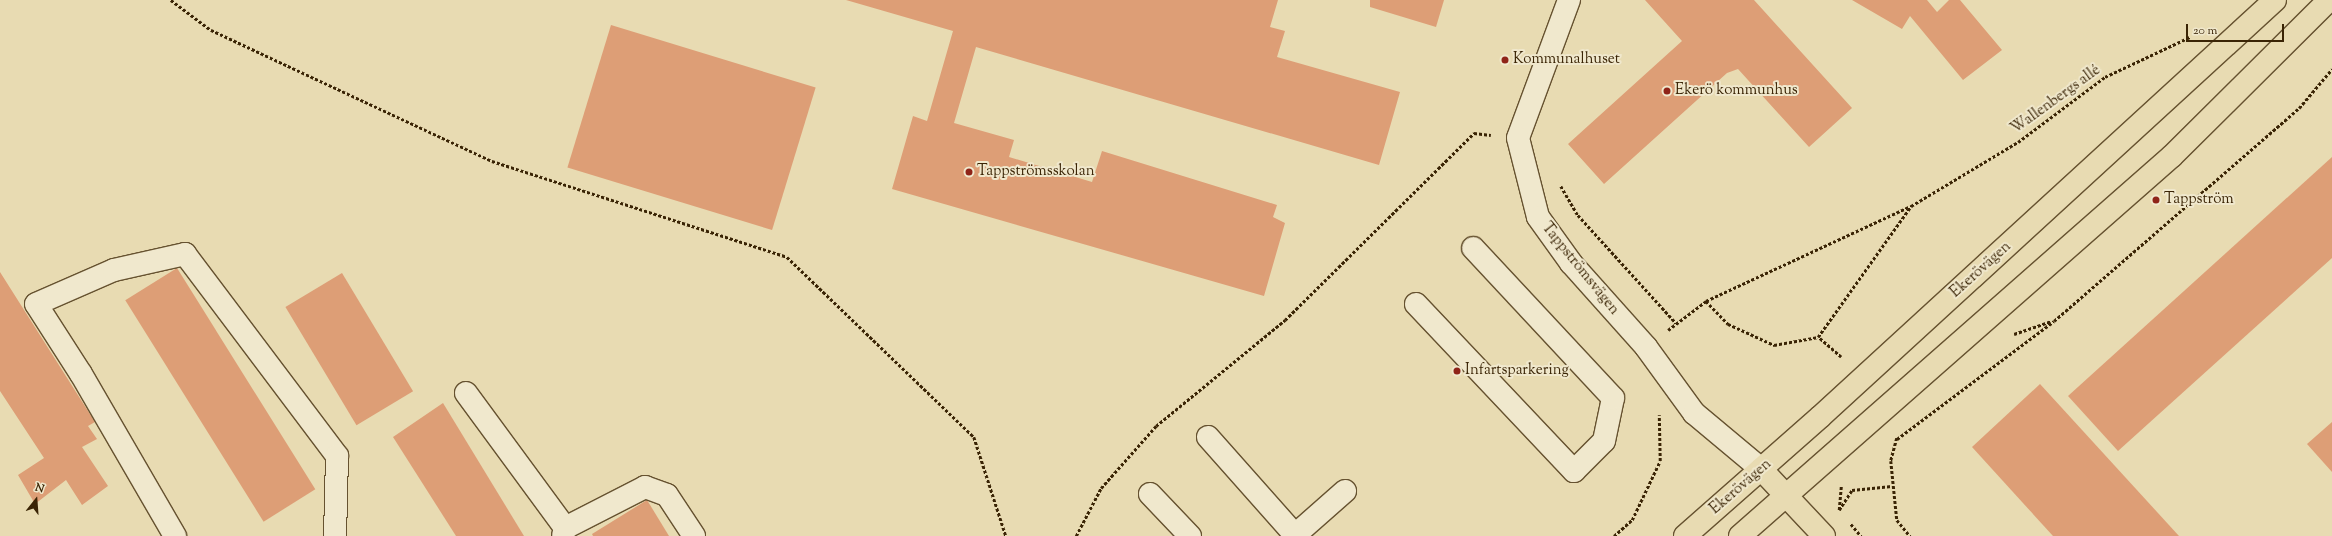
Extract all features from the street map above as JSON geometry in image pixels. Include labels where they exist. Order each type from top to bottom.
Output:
[{"type":"main road","name":"Ekerövägen","points":[[1685,536],[1761,469],[2275,0]]},
{"type":"main road","points":[[1740,536],[2172,156],[2329,0]]},
{"type":"main road","points":[[1761,469],[1824,536]]},
{"type":"street","points":[[1518,138],[1569,0]]},
{"type":"street","name":"Tappströmsvägen","points":[[1518,138],[1538,217],[1571,263],[1646,347],[1694,412],[1761,469]]},
{"type":"street","points":[[1416,304],[1574,471],[1604,441],[1613,398],[1473,248]]},
{"type":"street","points":[[175,536],[81,374],[36,304],[114,270],[184,254],[337,456],[335,536]]},
{"type":"street","points":[[466,393],[564,532],[645,487],[667,495],[694,536]]},
{"type":"street","points":[[1208,437],[1295,536],[1345,491]]},
{"type":"street","points":[[1150,494],[1190,536]]},
{"type":"path","points":[[170,0],[211,30],[492,161],[787,256],[974,437],[1006,536]]},
{"type":"path","name":"Wallenbergs allé","points":[[1560,185],[1578,215],[1676,323],[1706,301],[1911,206],[2018,142],[2105,77],[2183,42],[2195,33]]},
{"type":"path","points":[[1897,439],[2054,320],[2299,108],[2332,69]]},
{"type":"path","points":[[1076,536],[1101,488],[1156,426],[1285,320],[1474,133],[1518,138]]},
{"type":"path","points":[[1706,301],[1728,324],[1774,345],[1818,337],[1911,206]]},
{"type":"path","points":[[1818,337],[1841,358]]},
{"type":"path","points":[[1614,536],[1632,520],[1660,461],[1659,410]]},
{"type":"path","points":[[1896,432],[1897,439],[1891,461],[1892,486],[1897,520],[1910,536]]},
{"type":"path","points":[[1839,511],[1852,490],[1892,486]]},
{"type":"building","points":[[846,0],[1278,0],[1270,27],[1285,31],[1277,57],[1400,92],[1379,165],[976,47],[954,123],[1014,140],[1009,157],[1092,182],[1102,151],[1277,205],[1273,217],[1285,223],[1264,296],[892,189],[913,116],[927,121],[953,31]]},
{"type":"building","points":[[1370,0],[1444,0],[1436,27],[1370,7]]},
{"type":"building","name":"Ekerö kommunhus","points":[[1645,0],[1754,0],[1852,108],[1809,147],[1738,69],[1727,73],[1604,184],[1568,144],[1682,41]]},
{"type":"building","points":[[1852,0],[1927,0],[1937,12],[1949,0],[1960,0],[2002,50],[1963,80],[1910,16],[1902,29]]},
{"type":"building","points":[[611,25],[816,88],[772,230],[567,167]]},
{"type":"building","points":[[2332,157],[2332,258],[2118,451],[2068,396]]},
{"type":"building","points":[[177,268],[315,489],[264,522],[125,300]]},
{"type":"building","points":[[0,272],[95,422],[88,426],[97,439],[82,447],[108,486],[82,505],[66,480],[35,504],[18,475],[44,458],[0,391]]},
{"type":"building","points":[[342,273],[413,391],[357,425],[285,307]]},
{"type":"building","points":[[2040,384],[2179,536],[2053,536],[1972,447]]},
{"type":"building","points":[[443,403],[524,536],[456,536],[393,437]]},
{"type":"building","points":[[2332,422],[2332,472],[2307,444]]},
{"type":"building","points":[[647,500],[669,536],[593,536],[592,534]]},
{"type":"place","name":"Kommunalhuset","points":[[1505,60]]},
{"type":"place","name":"Ekerö kommunhus","points":[[1667,91]]},
{"type":"place","name":"Tappströmsskolan","points":[[969,172]]},
{"type":"place","name":"Tappström","points":[[2156,200]]},
{"type":"place","name":"Infartsparkering","points":[[1457,371]]}]
